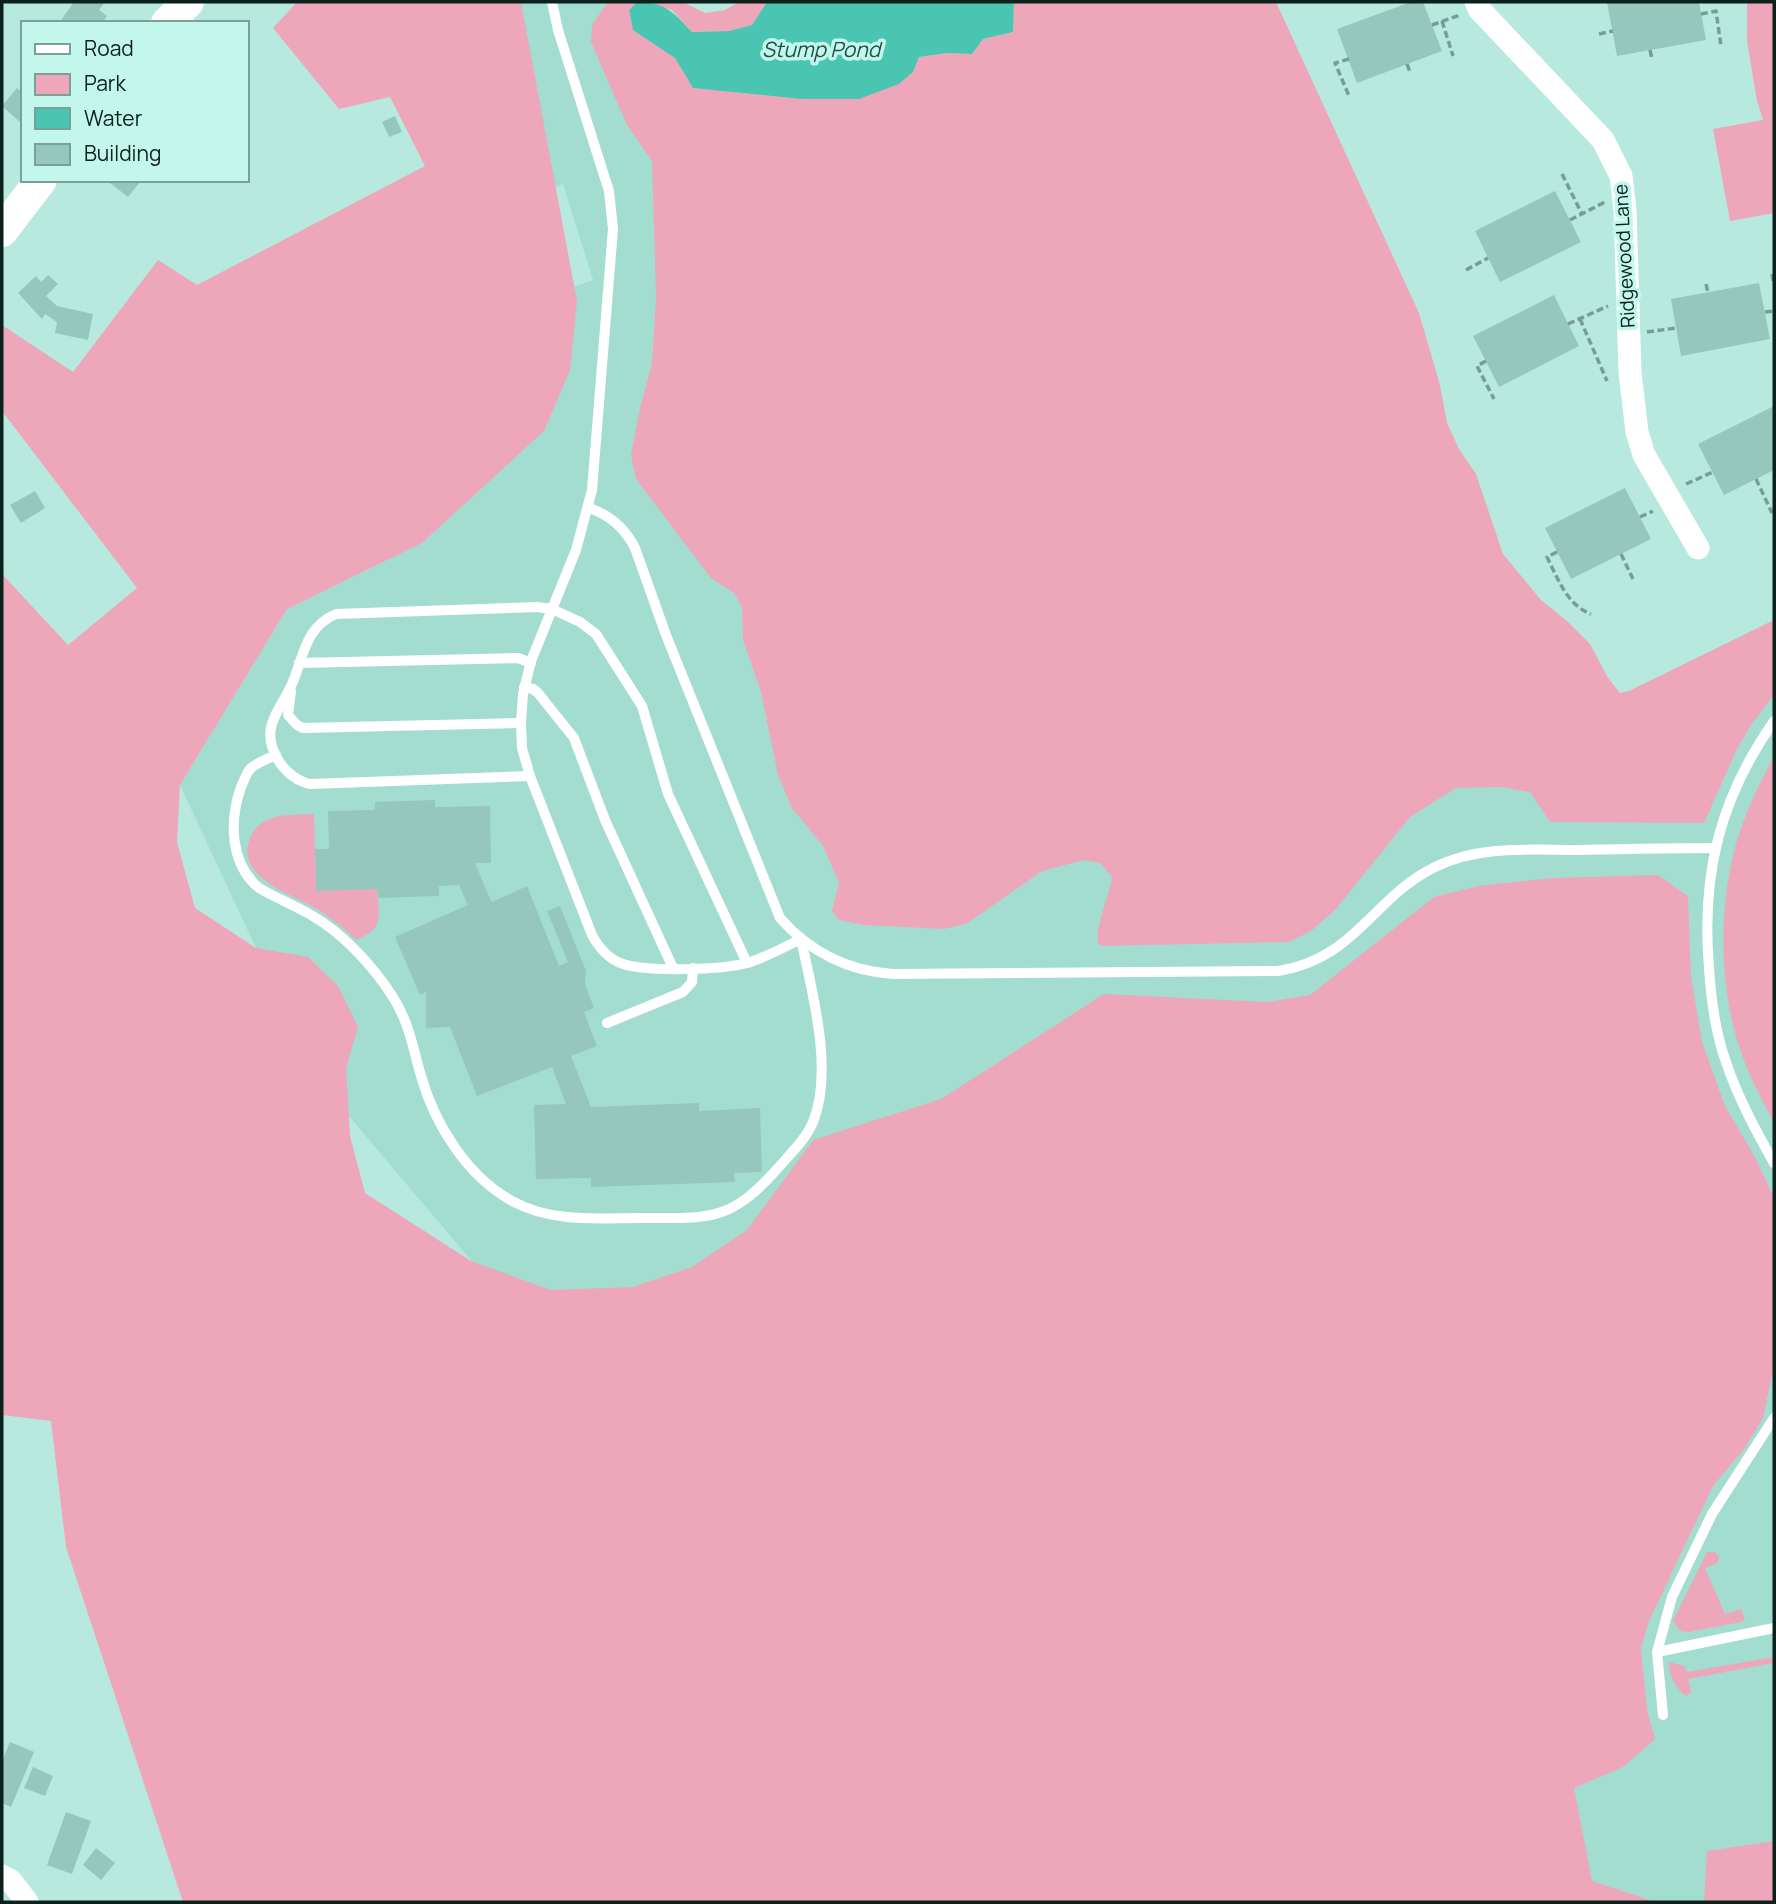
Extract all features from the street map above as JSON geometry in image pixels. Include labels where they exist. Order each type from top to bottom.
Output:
[{"type":"main road","points":[[169,21],[188,2]]},
{"type":"main road","points":[[2,231],[39,182]]},
{"type":"street","name":"Ridgewood Lane","points":[[1478,5],[1603,140],[1618,169],[1624,192],[1629,335],[1637,432],[1644,455],[1702,554]]},
{"type":"street","points":[[2,1875],[11,1881],[27,1902]]},
{"type":"lane","points":[[552,2],[558,30],[606,179],[613,215],[594,478],[589,508],[576,550],[524,687],[522,748],[530,776],[597,945],[606,954],[622,964],[647,968],[728,967],[747,963],[801,939]]},
{"type":"lane","points":[[589,508],[613,519],[630,537],[666,635],[780,918],[801,939],[826,955],[856,968],[893,974],[1278,971],[1305,965],[1333,952],[1416,877],[1463,855],[1500,850],[1715,848]]},
{"type":"lane","points":[[521,723],[303,728],[296,725],[288,715],[292,684],[310,634],[321,622],[336,614],[524,607],[552,609],[589,628],[596,634],[642,706],[668,794],[747,963]]},
{"type":"lane","points":[[299,663],[514,658],[531,663]]},
{"type":"lane","points":[[292,684],[275,713],[271,725],[271,746],[293,777],[305,783],[319,785],[530,776]]},
{"type":"lane","points":[[524,687],[538,693],[574,738],[605,820],[673,968]]},
{"type":"lane","points":[[1774,721],[1754,750],[1727,807],[1709,878],[1706,913],[1710,986],[1725,1060],[1738,1095],[1774,1163]]},
{"type":"lane","points":[[276,755],[252,768],[238,796],[233,827],[234,840],[246,873],[259,888],[325,923],[376,974],[409,1025],[425,1089],[456,1149],[482,1179],[529,1209],[579,1218],[692,1218],[715,1215],[732,1209],[749,1198],[809,1130],[819,1095],[820,1034],[801,939]]},
{"type":"lane","points":[[607,1023],[683,992],[692,982],[693,968]]},
{"type":"lane","points":[[1663,1715],[1657,1652],[1672,1597],[1712,1514],[1774,1418]]},
{"type":"lane","points":[[1657,1652],[1774,1628]]},
{"type":"path","points":[[1432,25],[1478,5]]},
{"type":"path","points":[[1701,14],[1716,11],[1721,46]]},
{"type":"path","points":[[1442,21],[1453,56]]},
{"type":"path","points":[[1599,34],[1613,31]]},
{"type":"path","points":[[1650,50],[1652,59]]},
{"type":"path","points":[[1349,59],[1335,63],[1349,96]]},
{"type":"path","points":[[1407,64],[1410,72]]},
{"type":"path","points":[[1562,174],[1582,214]]},
{"type":"path","points":[[1570,220],[1624,192]]},
{"type":"path","points":[[1466,270],[1488,258]]},
{"type":"path","points":[[1772,274],[1774,285]]},
{"type":"path","points":[[1706,284],[1708,293]]},
{"type":"path","points":[[1568,324],[1628,296]]},
{"type":"path","points":[[1765,312],[1774,311]]},
{"type":"path","points":[[1580,318],[1607,381]]},
{"type":"path","points":[[1629,335],[1676,328]]},
{"type":"path","points":[[1486,361],[1477,366],[1494,399]]},
{"type":"path","points":[[1665,494],[1713,472]]},
{"type":"path","points":[[1756,479],[1772,513]]},
{"type":"path","points":[[1557,552],[1547,557],[1559,581],[1576,605],[1591,614]]},
{"type":"path","points":[[1622,554],[1633,579]]},
{"type":"shaded area","points":[[486,2],[608,2],[1596,726],[1774,642],[1774,1902],[1656,1902],[1377,1811],[524,1323],[348,1115],[256,948],[180,785],[287,609],[422,543],[511,310],[593,280],[563,184],[488,215]]},
{"type":"green space","points":[[297,2],[521,2],[577,301],[570,370],[544,431],[422,543],[287,609],[180,785],[177,842],[195,908],[256,948],[308,957],[338,986],[358,1027],[346,1068],[350,1136],[365,1193],[471,1261],[551,1290],[633,1287],[692,1267],[747,1230],[813,1140],[941,1099],[1104,994],[1267,1002],[1310,995],[1434,897],[1478,886],[1552,878],[1658,875],[1688,896],[1691,977],[1702,1042],[1725,1106],[1755,1157],[1774,1198],[1774,1365],[1763,1418],[1744,1449],[1713,1486],[1649,1621],[1641,1648],[1647,1710],[1655,1739],[1623,1767],[1574,1788],[1592,1881],[1656,1902],[183,1902],[66,1547],[51,1421],[2,1415],[2,574],[68,645],[137,588],[2,411],[2,325],[73,372],[158,260],[197,285],[425,166],[390,97],[339,109],[273,28]]},
{"type":"green space","points":[[608,2],[637,2],[629,10],[633,30],[675,58],[693,88],[801,99],[913,72],[919,57],[947,53],[972,54],[983,39],[1013,32],[1014,2],[1276,2],[1419,313],[1440,385],[1447,423],[1459,449],[1476,474],[1503,554],[1541,600],[1590,644],[1608,678],[1620,693],[1774,620],[1774,695],[1737,749],[1704,823],[1550,822],[1530,792],[1500,787],[1456,788],[1410,817],[1335,910],[1311,931],[1289,942],[1098,944],[1098,929],[1112,877],[1100,863],[1084,860],[1042,871],[966,924],[944,929],[864,925],[839,920],[832,911],[839,883],[823,846],[792,808],[778,775],[761,692],[743,640],[742,607],[734,593],[711,578],[636,479],[631,455],[652,364],[656,297],[652,161],[627,125],[591,42],[592,25]]},
{"type":"green space","points":[[645,2],[683,2],[705,13],[725,10],[739,2],[767,2],[752,25],[729,31],[692,32],[672,10]]},
{"type":"green space","points":[[1747,2],[1774,2],[1774,213],[1730,221],[1713,129],[1763,120],[1757,101],[1747,41]]},
{"type":"green space","points":[[1774,756],[1774,1123],[1746,1065],[1733,1024],[1725,979],[1724,933],[1727,887],[1738,837],[1754,795]]},
{"type":"green space","points":[[314,814],[316,890],[377,889],[379,914],[376,926],[356,940],[317,909],[268,882],[250,863],[247,850],[251,836],[262,823],[278,816]]},
{"type":"green space","points":[[1707,1552],[1715,1552],[1719,1557],[1717,1563],[1705,1568],[1725,1614],[1741,1609],[1745,1619],[1688,1632],[1680,1631],[1673,1621]]},
{"type":"green space","points":[[1774,1657],[1774,1663],[1688,1679],[1691,1692],[1686,1696],[1673,1681],[1669,1667],[1669,1662],[1684,1666],[1687,1672]]},
{"type":"green space","points":[[1774,1841],[1774,1902],[1704,1902],[1707,1851]]},
{"type":"water","name":"Stump Pond","points":[[637,2],[662,6],[692,32],[729,31],[752,25],[767,2],[1014,2],[1013,32],[983,39],[972,54],[947,53],[919,57],[913,72],[899,84],[859,99],[801,99],[693,88],[675,58],[633,30],[629,10]]},
{"type":"building","points":[[74,2],[105,2],[99,10],[107,16],[103,21],[60,21]]},
{"type":"building","points":[[1411,2],[1423,2],[1442,51],[1357,83],[1337,29]]},
{"type":"building","points":[[1607,2],[1699,2],[1706,40],[1617,56]]},
{"type":"building","points":[[17,88],[21,91],[21,123],[2,106]]},
{"type":"building","points":[[395,116],[402,132],[389,137],[382,122]]},
{"type":"building","points":[[109,182],[140,182],[128,197]]},
{"type":"building","points":[[1555,191],[1581,242],[1500,282],[1475,231]]},
{"type":"building","points":[[48,275],[58,284],[46,296],[57,306],[93,314],[88,340],[55,333],[57,322],[45,314],[42,319],[18,293],[36,276],[41,282]]},
{"type":"building","points":[[1759,283],[1770,339],[1681,356],[1671,299]]},
{"type":"building","points":[[1554,295],[1579,346],[1499,387],[1473,336]]},
{"type":"building","points":[[1774,406],[1774,470],[1724,495],[1698,444]]},
{"type":"building","points":[[1625,488],[1651,539],[1571,579],[1545,528]]},
{"type":"building","points":[[35,491],[45,508],[21,523],[10,505]]},
{"type":"building","points":[[435,800],[435,807],[490,806],[491,863],[475,863],[487,892],[492,902],[527,886],[559,966],[568,962],[547,911],[560,906],[586,971],[585,984],[594,1008],[584,1012],[597,1046],[571,1056],[591,1107],[699,1103],[699,1111],[760,1108],[762,1172],[734,1173],[735,1182],[591,1187],[591,1178],[536,1179],[534,1105],[566,1104],[552,1067],[477,1096],[450,1027],[426,1028],[426,992],[420,995],[395,937],[468,905],[459,885],[439,886],[439,896],[378,898],[377,889],[316,891],[315,849],[329,849],[328,811],[375,810],[375,802]]},
{"type":"building","points":[[10,1742],[34,1752],[11,1807],[2,1803],[2,1761]]},
{"type":"building","points":[[33,1767],[53,1776],[45,1796],[24,1788]]},
{"type":"building","points":[[66,1812],[91,1821],[72,1874],[47,1865]]},
{"type":"building","points":[[96,1848],[115,1863],[101,1880],[83,1865]]}]
